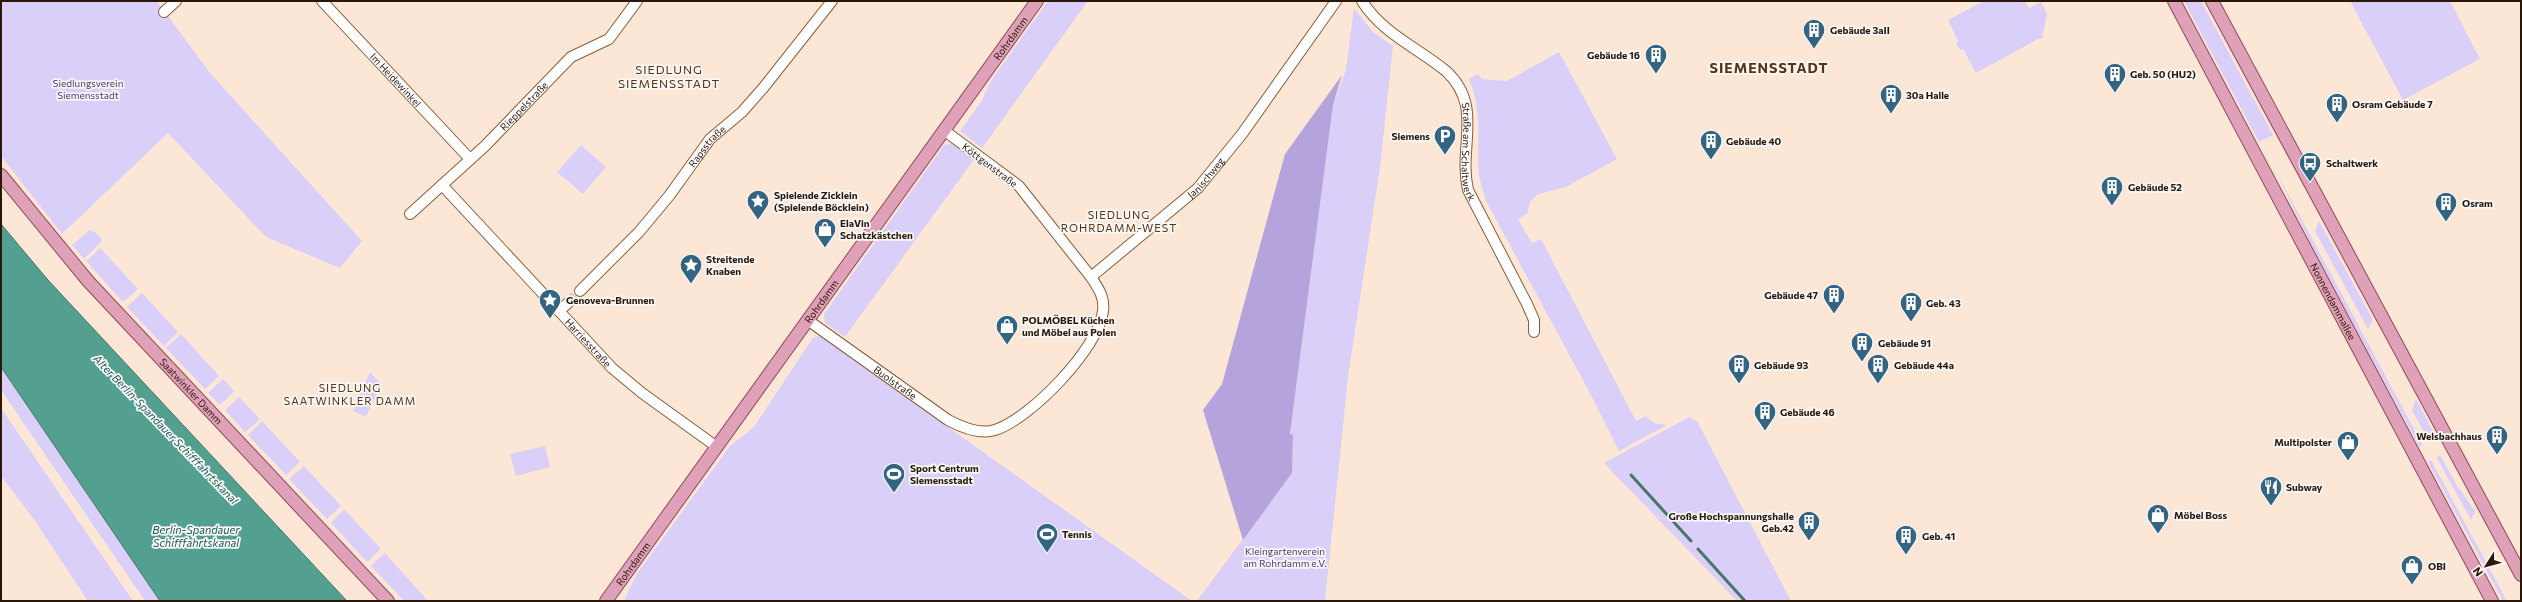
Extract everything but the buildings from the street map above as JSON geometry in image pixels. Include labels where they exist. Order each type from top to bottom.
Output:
[{"type":"main road","name":"Rohrdamm","points":[[606,601],[809,321],[1037,1]]},
{"type":"main road","name":"Nonnendammallee","points":[[2174,1],[2492,601]]},
{"type":"main road","points":[[2212,1],[2521,575]]},
{"type":"main road","name":"Saatwinkler Damm","points":[[1,175],[88,281],[388,601]]},
{"type":"street","points":[[164,12],[176,1]]},
{"type":"street","name":"Im Heidewinkel","points":[[322,1],[470,159]]},
{"type":"street","name":"Rieppelstraße","points":[[410,214],[470,159],[571,57],[609,39],[637,1]]},
{"type":"street","name":"Rapsstraße","points":[[580,291],[644,228],[710,138],[742,112],[764,87],[832,1]]},
{"type":"street","name":"Janischweg","points":[[1091,277],[1198,188],[1244,130],[1336,1]]},
{"type":"street","name":"Straße am Schaltwerk","points":[[1362,1],[1368,10],[1388,30],[1454,78],[1464,96],[1468,117],[1465,179],[1468,190],[1527,304],[1534,320],[1534,332]]},
{"type":"street","name":"Köttgenstraße","points":[[945,131],[1019,186],[1091,277]]},
{"type":"street","name":"Harriesstraße","points":[[442,185],[612,368],[638,390],[718,446]]},
{"type":"street","name":"Buolstraße","points":[[809,321],[948,420],[969,429],[987,431],[995,430],[1023,413],[1051,390],[1087,351],[1098,332],[1103,310],[1100,291],[1091,277]]},
{"type":"street","points":[[559,311],[568,303]]},
{"type":"green space","name":"Siedlungsverein Siemensstadt","points":[[1,1],[157,1],[210,73],[362,241],[340,268],[266,237],[168,133],[62,234],[1,156]]},
{"type":"green space","points":[[1048,1],[1088,1],[982,148],[960,131],[981,102],[992,79]]},
{"type":"green space","points":[[1984,1],[2025,1],[2029,8],[2041,2],[2047,14],[2042,39],[2038,39],[1976,73],[1963,49],[1960,50],[1956,43],[1958,41],[1948,20]]},
{"type":"green space","points":[[2184,1],[2201,1],[2273,135],[2259,142]]},
{"type":"green space","points":[[2350,1],[2450,1],[2480,59],[2403,100]]},
{"type":"green space","name":"Kleingartenverein am Rohrdamm e.V.","points":[[1354,8],[1373,32],[1393,46],[1380,167],[1348,377],[1325,601],[1197,601],[1292,473],[1293,435],[1290,435],[1333,105],[1346,70]]},
{"type":"green space","points":[[1559,52],[1617,159],[1566,187],[1538,194],[1530,202],[1527,214],[1518,219],[1532,243],[1541,239],[1636,421],[1646,416],[1654,423],[1667,425],[1619,451],[1591,395],[1486,201],[1480,177],[1478,162],[1478,115],[1469,79],[1478,74],[1482,79],[1507,81]]},
{"type":"green space","points":[[952,142],[975,158],[845,337],[825,323],[824,314],[945,144],[947,145]]},
{"type":"green space","points":[[581,145],[606,167],[583,194],[557,172]]},
{"type":"green space","points":[[2273,166],[2422,444],[2421,447],[2419,446],[2317,256]]},
{"type":"green space","points":[[2319,221],[2373,320],[2368,329],[2315,231]]},
{"type":"green space","points":[[90,230],[96,233],[103,240],[84,259],[72,245]]},
{"type":"green space","points":[[100,248],[138,289],[123,302],[86,261]]},
{"type":"green space","points":[[142,293],[178,332],[164,346],[127,307]]},
{"type":"green space","points":[[181,334],[219,376],[205,389],[166,348]]},
{"type":"green space","name":"Sport Centrum Siemensstadt","points":[[819,335],[1192,601],[624,601],[636,575],[730,446],[754,427],[812,339]]},
{"type":"green space","points":[[1,367],[160,601],[145,601],[1,390]]},
{"type":"green space","points":[[370,372],[381,384],[366,417],[353,411]]},
{"type":"green space","points":[[223,379],[234,391],[220,405],[208,393]]},
{"type":"green space","points":[[239,397],[260,419],[245,432],[225,410]]},
{"type":"green space","points":[[2416,399],[2436,437],[2430,442],[2412,411]]},
{"type":"green space","points":[[1,408],[133,601],[88,601],[35,521],[1,476]]},
{"type":"green space","points":[[222,414],[397,601],[394,601],[221,416]]},
{"type":"green space","points":[[1689,417],[1697,421],[1791,601],[1737,601],[1604,463]]},
{"type":"green space","points":[[262,421],[300,462],[286,475],[248,435]]},
{"type":"green space","points":[[545,446],[550,467],[516,476],[510,454]]},
{"type":"green space","points":[[2440,455],[2458,487],[2475,511],[2471,520],[2437,458]]},
{"type":"green space","points":[[2431,460],[2507,601],[2503,601],[2428,462]]},
{"type":"green space","points":[[304,466],[341,506],[327,519],[289,479]]},
{"type":"green space","points":[[344,509],[381,549],[367,562],[331,523]]},
{"type":"green space","points":[[385,553],[428,601],[404,601],[371,566]]},
{"type":"shaded area","points":[[1342,75],[1333,105],[1290,434],[1293,435],[1292,473],[1243,540],[1203,410],[1222,384],[1285,154]]},
{"type":"water","name":"Berlin-Spandauer Schifffahrtskanal","points":[[1,224],[48,280],[347,601],[160,601],[1,367]]},
{"type":"waterway","points":[[1631,475],[1691,541]]},
{"type":"waterway","points":[[1698,549],[1745,601]]},
{"type":"tunnel","points":[[568,303],[580,291]]},
{"type":"place","name":"Gebäude 3aII","points":[[1814,50]]},
{"type":"place","name":"Gebäude 16","points":[[1656,74]]},
{"type":"place","name":"Geb. 50 (HU2)","points":[[2115,94]]},
{"type":"place","name":"30a Halle","points":[[1891,114]]},
{"type":"place","name":"Osram Gebäude 7","points":[[2337,124]]},
{"type":"place","name":"Siemens","points":[[1445,156]]},
{"type":"place","name":"Gebäude 40","points":[[1711,160]]},
{"type":"place","name":"Schaltwerk","points":[[2310,182]]},
{"type":"place","name":"Gebäude 52","points":[[2112,206]]},
{"type":"place","name":"Spielende Zicklein (Spielende Böcklein)","points":[[758,220]]},
{"type":"place","name":"Osram","points":[[2446,222]]},
{"type":"place","name":"ElaVin Schatzkästchen","points":[[825,248]]},
{"type":"place","name":"Streitende Knaben","points":[[691,284]]},
{"type":"place","name":"Gebäude 47","points":[[1834,314]]},
{"type":"place","name":"Genoveva-Brunnen","points":[[550,320]]},
{"type":"place","name":"Geb. 43","points":[[1911,322]]},
{"type":"place","name":"POLMÖBEL Küchen und Möbel aus Polen","points":[[1007,346]]},
{"type":"place","name":"Gebäude 91","points":[[1862,362]]},
{"type":"place","name":"Gebäude 93","points":[[1739,384]]},
{"type":"place","name":"Gebäude 44a","points":[[1878,384]]},
{"type":"place","name":"Gebäude 46","points":[[1765,432]]},
{"type":"place","name":"Welsbachhaus","points":[[2497,456]]},
{"type":"place","name":"Multipolster","points":[[2348,462]]},
{"type":"place","name":"Sport Centrum Siemensstadt","points":[[894,494]]},
{"type":"place","name":"Subway","points":[[2271,506]]},
{"type":"place","name":"Möbel Boss","points":[[2158,534]]},
{"type":"place","name":"Große Hochspannungshalle Geb.42","points":[[1809,542]]},
{"type":"place","name":"Tennis","points":[[1047,554]]},
{"type":"place","name":"Geb. 41","points":[[1906,556]]},
{"type":"place","name":"OBI","points":[[2412,586]]},
{"type":"district","name":"SIEMENSSTADT","points":[[1769,67]]},
{"type":"district","name":"SIEDLUNG SIEMENSSTADT","points":[[669,76]]},
{"type":"district","name":"SIEDLUNG ROHRDAMM-WEST","points":[[1119,220]]},
{"type":"district","name":"SIEDLUNG SAATWINKLER DAMM","points":[[350,393]]},
{"type":"water label","name":"Alter Berlin-Spandauer Schifffahrtskanal","points":[[166,429]]}]
